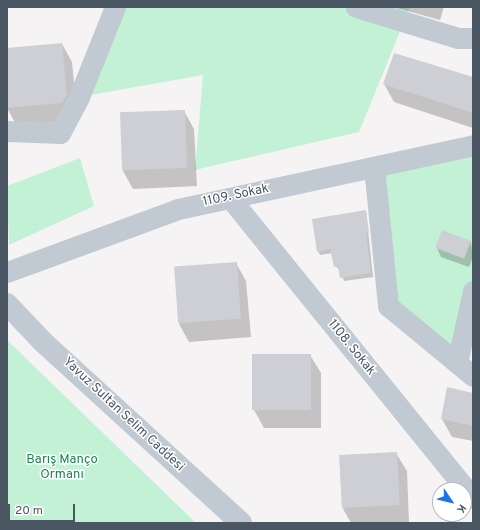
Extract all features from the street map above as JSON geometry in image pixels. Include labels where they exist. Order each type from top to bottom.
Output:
[{"type":"street","points":[[7,132],[60,133],[78,97],[115,7]]},
{"type":"street","points":[[356,7],[458,38],[473,38]]},
{"type":"street","name":"1109. Sokak","points":[[7,272],[178,209],[473,145]]},
{"type":"street","points":[[374,167],[388,306],[465,370]]},
{"type":"street","name":"1108. Sokak","points":[[230,198],[473,498]]},
{"type":"street","points":[[465,370],[473,291]]},
{"type":"street","name":"Yavuz Sultan Selim Caddesi","points":[[7,304],[43,342],[241,523]]},
{"type":"green space","points":[[115,7],[410,7],[359,132],[195,170],[203,75],[79,97]]},
{"type":"green space","points":[[473,145],[473,291],[457,363],[388,306],[374,167]]},
{"type":"green space","points":[[80,158],[94,206],[9,245],[7,186]]},
{"type":"green space","name":"Barış Manço Ormanı","points":[[7,340],[196,523],[7,523]]},
{"type":"building","points":[[62,43],[67,94],[62,103],[7,108],[7,48]]},
{"type":"building","points":[[394,53],[473,77],[473,113],[383,84]]},
{"type":"building","points":[[185,110],[187,168],[122,170],[120,112]]},
{"type":"building","points":[[366,210],[369,233],[366,233],[371,273],[340,278],[338,266],[334,267],[330,249],[317,252],[312,219]]},
{"type":"building","points":[[442,230],[471,241],[464,259],[435,248]]},
{"type":"building","points":[[237,262],[241,319],[178,323],[174,266]]},
{"type":"building","points":[[252,354],[311,354],[311,410],[252,410]]},
{"type":"building","points":[[447,387],[473,393],[473,426],[441,419]]},
{"type":"building","points":[[397,452],[400,505],[342,508],[339,455]]}]
